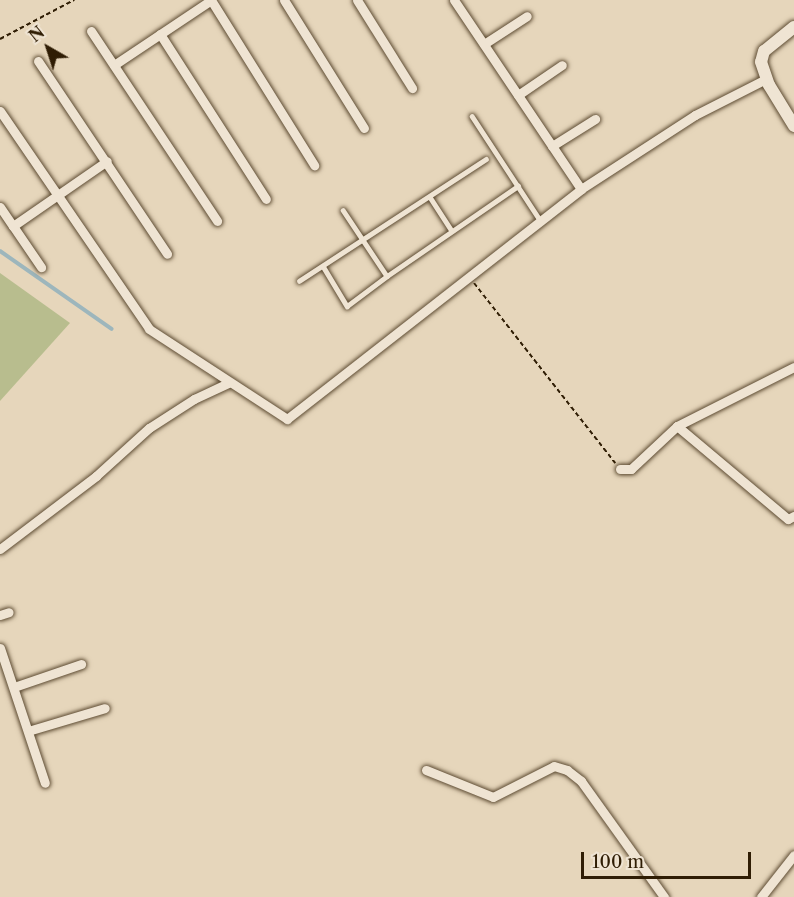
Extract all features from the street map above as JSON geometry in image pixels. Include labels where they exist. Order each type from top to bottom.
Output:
[{"type":"street","points":[[114,66],[211,0],[314,165]]},
{"type":"street","points":[[284,0],[364,128]]},
{"type":"street","points":[[357,0],[412,88]]},
{"type":"street","points":[[454,0],[581,189]]},
{"type":"street","points":[[484,44],[527,16]]},
{"type":"street","points":[[794,27],[764,51],[761,62],[766,80],[790,113],[794,126]]},
{"type":"street","points":[[91,31],[217,220]]},
{"type":"street","points":[[160,34],[266,199]]},
{"type":"street","points":[[38,61],[167,254]]},
{"type":"street","points":[[518,94],[562,65]]},
{"type":"street","points":[[0,111],[149,329],[287,419],[542,223],[581,189],[695,115],[766,80]]},
{"type":"street","points":[[552,146],[595,119]]},
{"type":"street","points":[[13,226],[107,161]]},
{"type":"street","points":[[0,207],[41,267]]},
{"type":"street","points":[[620,469],[631,468],[640,462],[677,426],[794,367]]},
{"type":"street","points":[[0,549],[96,476],[149,428],[194,399],[228,382]]},
{"type":"street","points":[[677,426],[792,520]]},
{"type":"street","points":[[0,648],[45,783]]},
{"type":"street","points":[[14,687],[81,664]]},
{"type":"street","points":[[28,731],[105,708]]},
{"type":"street","points":[[426,770],[494,797],[554,766],[567,770],[581,781],[664,897]]},
{"type":"street","points":[[761,897],[794,855]]},
{"type":"lane","points":[[472,116],[542,223]]},
{"type":"lane","points":[[299,281],[486,159]]},
{"type":"lane","points":[[322,266],[347,306],[518,186]]},
{"type":"lane","points":[[430,197],[452,231]]},
{"type":"lane","points":[[343,210],[387,276]]},
{"type":"path","points":[[0,39],[74,0]]},
{"type":"path","points":[[470,279],[620,469]]},
{"type":"green space","points":[[0,273],[70,323],[0,401]]},
{"type":"waterway","points":[[0,251],[112,329]]}]
